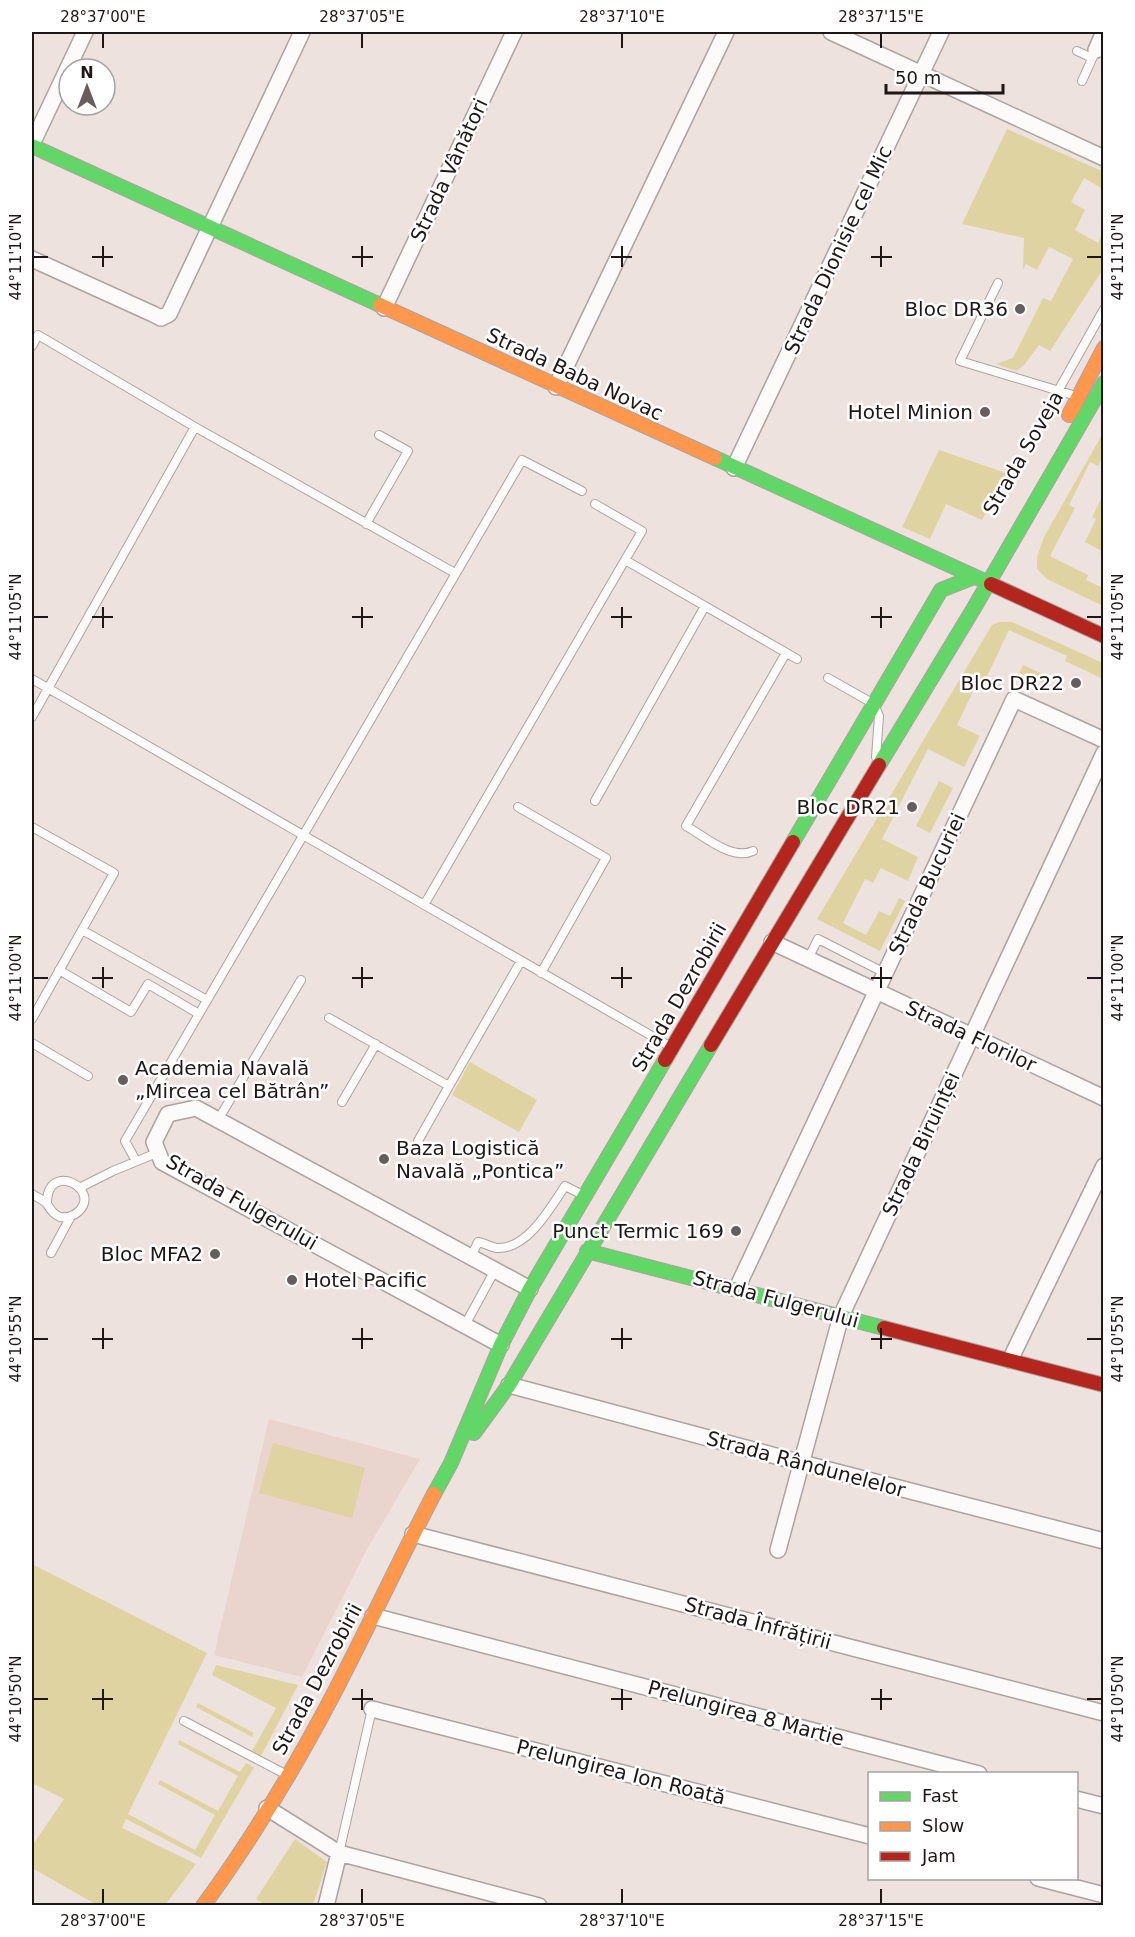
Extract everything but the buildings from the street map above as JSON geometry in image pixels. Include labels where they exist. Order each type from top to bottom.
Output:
[{"type":"main road","name":"Strada Baba Novac","points":[[32,145],[734,468],[977,572],[988,583],[1104,636]]},
{"type":"main road","name":"Strada Soveja","points":[[1060,430],[1104,348]]},
{"type":"main road","name":"Strada Soveja","points":[[988,583],[1104,383]]},
{"type":"main road","name":"Strada Dezrobirii","points":[[203,1905],[223,1879],[288,1775],[333,1695],[413,1533],[451,1463],[501,1345],[530,1289],[584,1196],[941,590],[977,572]]},
{"type":"main road","name":"Strada Dezrobirii","points":[[451,1463],[510,1385],[587,1251],[988,583]]},
{"type":"main road","name":"Strada Fulgerului","points":[[587,1251],[1104,1385]]},
{"type":"street","points":[[32,145],[85,32]]},
{"type":"street","points":[[32,259],[161,318],[169,314],[302,32]]},
{"type":"street","name":"Strada Vânători","points":[[384,308],[514,32]]},
{"type":"street","points":[[556,387],[726,32]]},
{"type":"street","points":[[831,32],[1104,158]]},
{"type":"street","name":"Strada Dionisie cel Mic","points":[[734,468],[941,32]]},
{"type":"street","points":[[1097,54],[1104,32]]},
{"type":"street","name":"Strada Bucuriei","points":[[736,1288],[1014,699],[1104,741]]},
{"type":"street","name":"Strada Biruinței","points":[[778,1550],[841,1316],[1104,753]]},
{"type":"street","name":"Strada Florilor","points":[[772,942],[1104,1098]]},
{"type":"street","name":"Strada Fulgerului","points":[[501,1345],[162,1162],[154,1142],[168,1114],[196,1108],[530,1289]]},
{"type":"street","points":[[1010,1360],[1104,1166]]},
{"type":"street","name":"Strada Rândunelelor","points":[[510,1385],[1104,1541]]},
{"type":"street","name":"Strada Înfrățirii","points":[[413,1533],[1104,1713]]},
{"type":"street","name":"Prelungirea 8 Martie","points":[[373,1616],[975,1772]]},
{"type":"street","name":"Prelungirea Ion Roată","points":[[372,1708],[868,1835]]},
{"type":"street","points":[[1078,1799],[1104,1806]]},
{"type":"street","points":[[267,1808],[339,1853],[539,1905]]},
{"type":"street","points":[[326,1905],[339,1853]]},
{"type":"street","points":[[1046,1880],[1104,1895]]},
{"type":"lane","points":[[1077,51],[1097,54],[1082,81]]},
{"type":"lane","points":[[998,283],[960,361],[1078,397]]},
{"type":"lane","points":[[1058,391],[1104,309]]},
{"type":"lane","points":[[32,346],[38,335],[195,428],[455,573]]},
{"type":"lane","points":[[32,717],[195,428]]},
{"type":"lane","points":[[366,524],[408,451],[379,435]]},
{"type":"lane","points":[[136,1161],[125,1141],[522,460],[582,491]]},
{"type":"lane","points":[[424,905],[642,531],[595,504]]},
{"type":"lane","points":[[625,560],[797,659]]},
{"type":"lane","points":[[596,801],[705,606]]},
{"type":"lane","points":[[753,851],[746,854],[732,852],[686,826],[786,653]]},
{"type":"lane","points":[[828,678],[874,704],[879,716],[874,773]]},
{"type":"lane","points":[[32,679],[672,1047]]},
{"type":"lane","points":[[518,807],[606,858],[541,973]]},
{"type":"lane","points":[[32,827],[114,873],[32,1019]]},
{"type":"lane","points":[[82,930],[207,1000]]},
{"type":"lane","points":[[808,959],[818,939],[885,973]]},
{"type":"lane","points":[[418,1141],[520,961]]},
{"type":"lane","points":[[59,970],[131,1012],[147,984],[199,1014]]},
{"type":"lane","points":[[218,1120],[301,980]]},
{"type":"lane","points":[[329,1018],[448,1086]]},
{"type":"lane","points":[[32,1043],[88,1076]]},
{"type":"lane","points":[[342,1102],[376,1044]]},
{"type":"lane","points":[[80,1188],[159,1152]]},
{"type":"lane","points":[[47,1203],[49,1190],[58,1182],[70,1181],[80,1188],[82,1193],[83,1204],[71,1216],[51,1253]]},
{"type":"lane","points":[[471,1257],[478,1242],[496,1248],[518,1241],[542,1222],[565,1186],[584,1196]]},
{"type":"lane","points":[[32,1194],[47,1203],[53,1213],[65,1217],[71,1216]]},
{"type":"lane","points":[[465,1325],[495,1270]]},
{"type":"lane","points":[[339,1853],[372,1708]]},
{"type":"lane","points":[[184,1721],[288,1775]]},
{"type":"shaded area","points":[[1007,129],[1104,172],[1103,189],[1084,178],[1071,202],[1085,210],[1075,230],[1098,243],[1103,233],[1103,269],[1050,351],[1039,345],[1024,365],[1016,371],[996,364],[1013,358],[1043,298],[1051,301],[1073,259],[1049,247],[1037,270],[1026,264],[1023,270],[1024,238],[962,224]]},
{"type":"shaded area","points":[[1103,433],[1103,455],[1098,466],[1090,462],[1069,505],[1075,508],[1050,556],[1088,575],[1086,580],[1103,588],[1103,606],[1047,579],[1037,569],[1037,557],[1044,537]]},
{"type":"shaded area","points":[[939,450],[1009,474],[982,520],[946,504],[930,539],[902,527]]},
{"type":"shaded area","points":[[1103,495],[1103,556],[1100,554],[1102,551],[1085,542],[1096,519],[1092,517]]},
{"type":"shaded area","points":[[999,622],[1012,622],[1103,663],[1103,679],[1065,661],[1067,656],[1009,630],[983,685],[977,683],[957,725],[980,736],[964,767],[928,749],[882,839],[918,857],[908,881],[881,868],[873,883],[865,879],[843,923],[866,935],[879,911],[890,916],[899,898],[905,901],[880,951],[817,919],[992,625]]},
{"type":"shaded area","points":[[1023,665],[1051,678],[1048,685],[1019,673]]},
{"type":"shaded area","points":[[939,781],[953,788],[930,833],[916,826]]},
{"type":"shaded area","points":[[470,1062],[537,1100],[519,1132],[452,1095]]},
{"type":"shaded area","points":[[269,1419],[420,1459],[366,1551],[302,1677],[214,1655]]},
{"type":"shaded area","points":[[273,1443],[365,1468],[352,1518],[259,1493]]},
{"type":"shaded area","points":[[32,1564],[207,1653],[128,1814],[195,1850],[215,1815],[158,1784],[160,1780],[218,1811],[238,1776],[178,1744],[179,1740],[240,1772],[246,1763],[254,1767],[201,1858],[126,1819],[122,1828],[196,1864],[165,1905],[97,1905],[32,1868],[32,1846],[64,1799],[32,1783]]},
{"type":"shaded area","points":[[216,1665],[298,1685],[261,1756],[252,1751],[276,1708],[212,1675]]},
{"type":"shaded area","points":[[198,1703],[254,1733],[252,1737],[196,1707]]},
{"type":"shaded area","points":[[295,1839],[327,1862],[313,1905],[266,1905],[256,1899]]},
{"type":"traffic: fast","points":[[32,146],[380,305]]},
{"type":"traffic: fast","points":[[879,765],[974,608],[1104,383]]},
{"type":"traffic: fast","points":[[715,458],[991,584]]},
{"type":"traffic: fast","points":[[793,842],[941,590],[974,577]]},
{"type":"traffic: fast","points":[[474,1433],[509,1385],[711,1045]]},
{"type":"traffic: fast","points":[[434,1494],[451,1463],[501,1345],[530,1289],[665,1060]]},
{"type":"traffic: fast","points":[[587,1251],[884,1328]]},
{"type":"traffic: slow","points":[[380,305],[715,458]]},
{"type":"traffic: slow","points":[[1069,415],[1104,348]]},
{"type":"traffic: slow","points":[[203,1906],[255,1830],[303,1751],[434,1494]]},
{"type":"traffic: jam","points":[[991,584],[1104,636]]},
{"type":"traffic: jam","points":[[711,1045],[879,765]]},
{"type":"traffic: jam","points":[[665,1060],[793,842]]},
{"type":"traffic: jam","points":[[884,1328],[1104,1385]]},
{"type":"place","name":"Bloc DR36","points":[[1020,309]]},
{"type":"place","name":"Hotel Minion","points":[[985,412]]},
{"type":"place","name":"Bloc DR22","points":[[1076,683]]},
{"type":"place","name":"Bloc DR21","points":[[912,807]]},
{"type":"place","name":"Academia Navală „Mircea cel Bătrân”","points":[[123,1080]]},
{"type":"place","name":"Baza Logistică Navală „Pontica”","points":[[384,1159]]},
{"type":"place","name":"Punct Termic 169","points":[[736,1231]]},
{"type":"place","name":"Bloc MFA2","points":[[215,1254]]},
{"type":"place","name":"Hotel Pacific","points":[[292,1280]]}]
